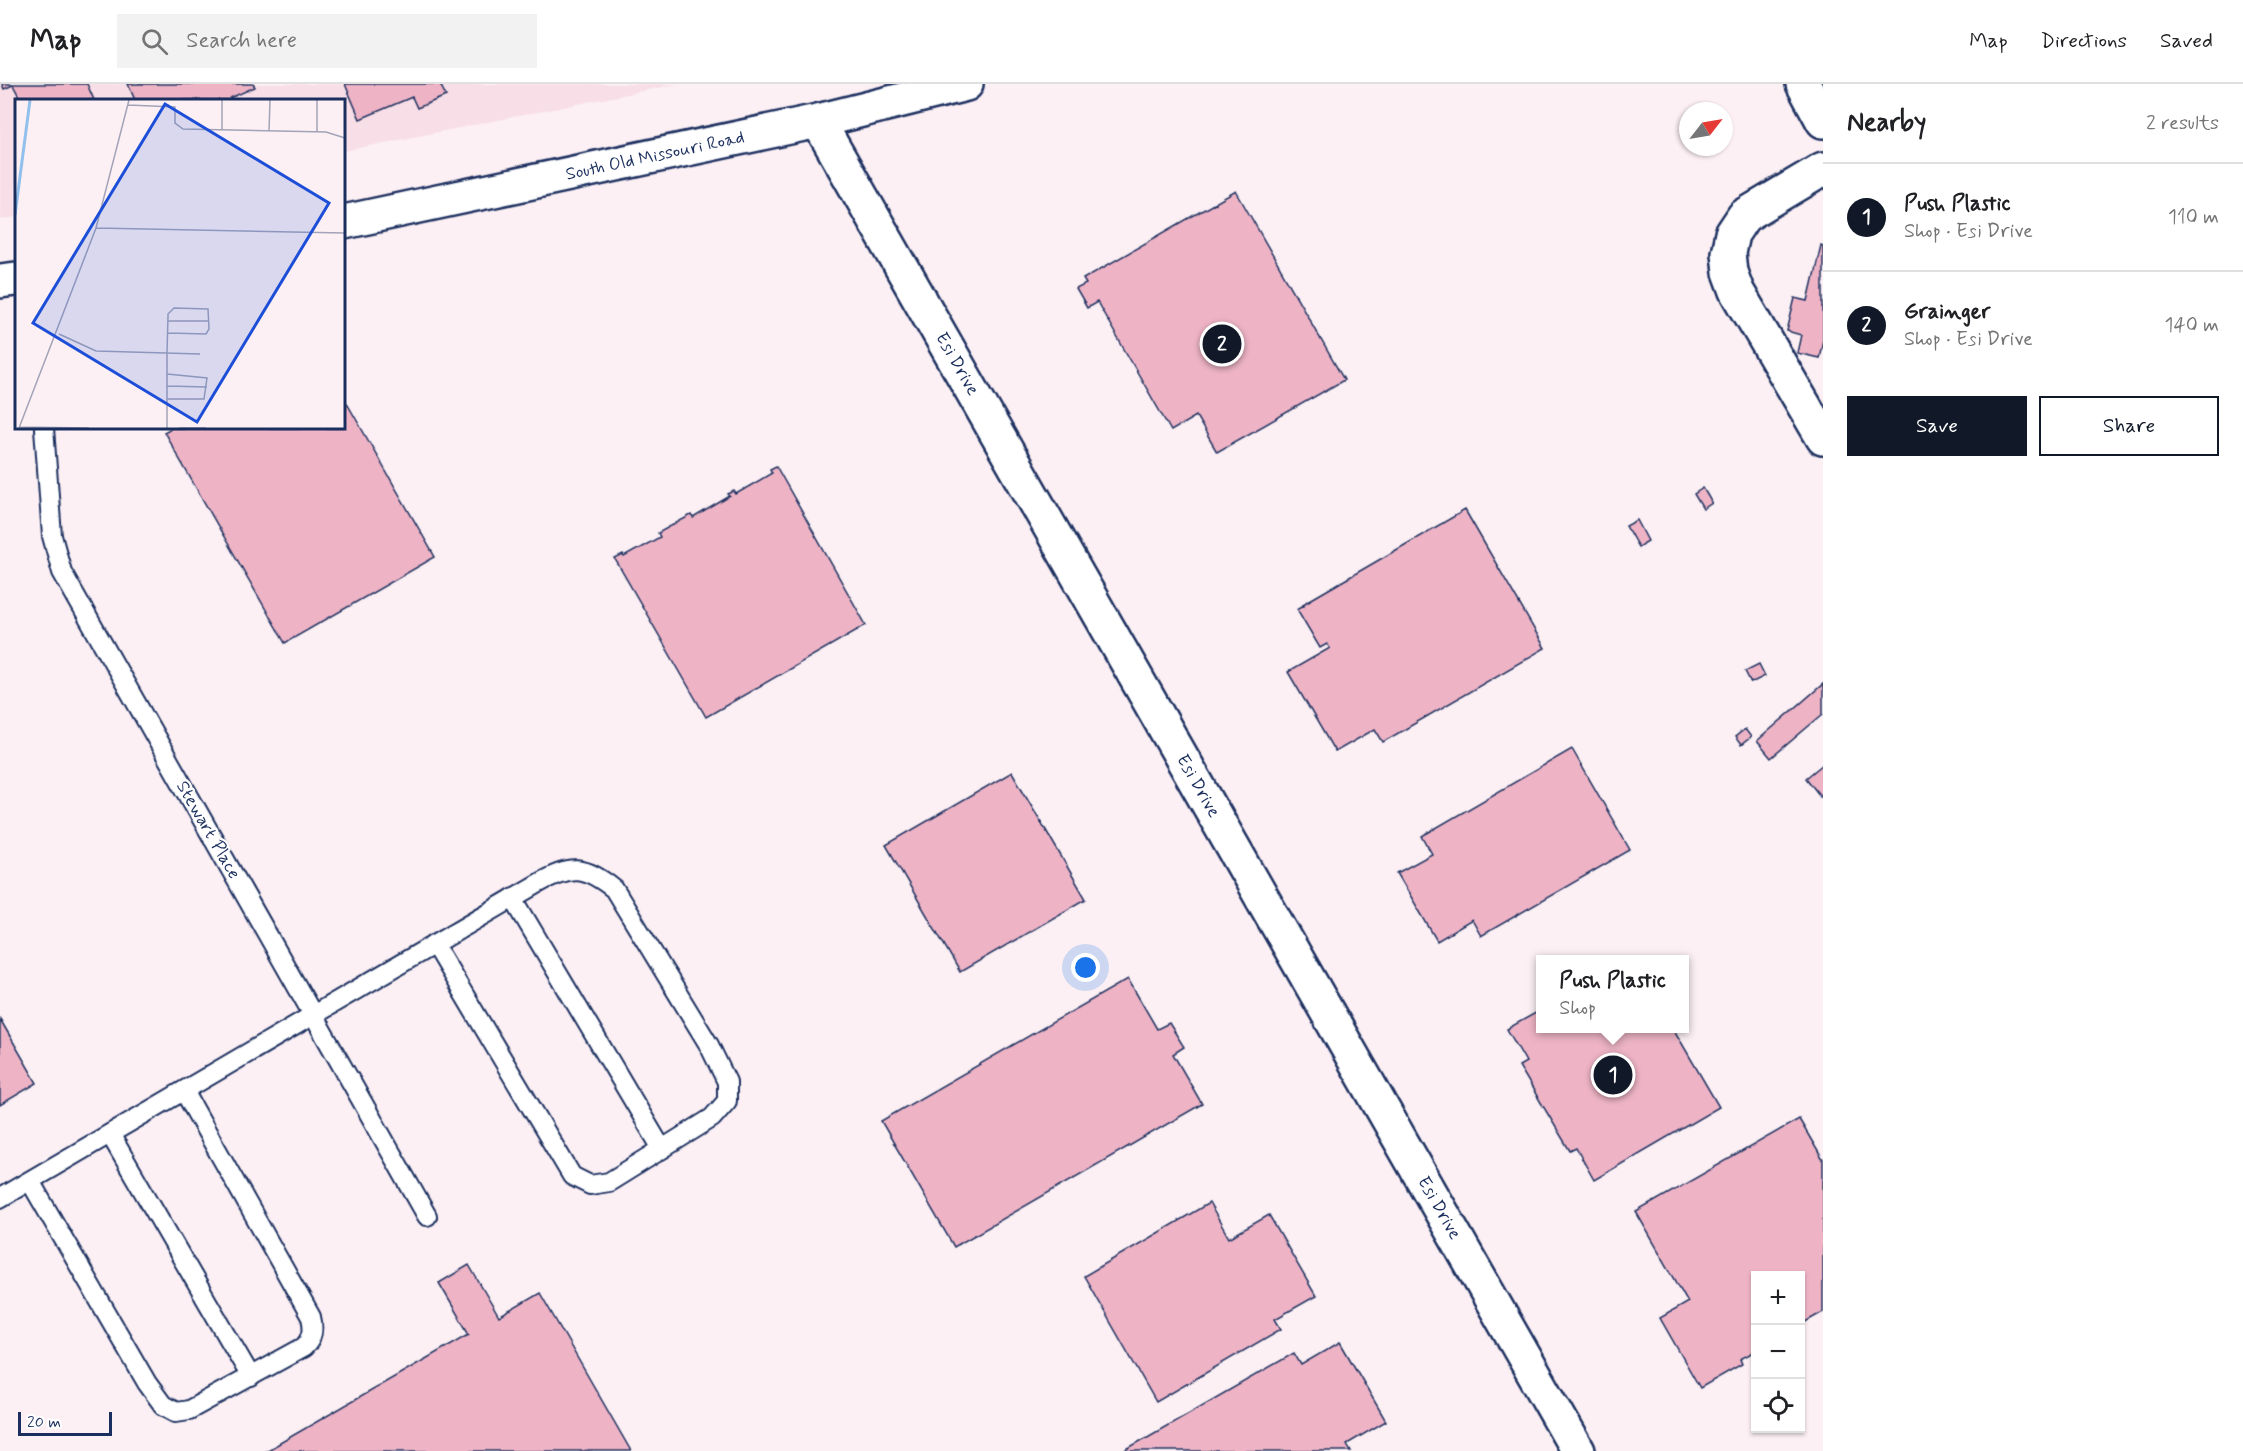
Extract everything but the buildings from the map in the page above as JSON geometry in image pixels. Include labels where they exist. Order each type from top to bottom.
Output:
[{"type":"street","name":"South Old Missouri Road","points":[[345,222],[818,121],[966,84]]},
{"type":"street","points":[[1803,84],[1823,121]]},
{"type":"street","name":"Esi Drive","points":[[818,121],[1578,1451]]},
{"type":"street","points":[[1823,169],[1744,216],[1732,234],[1728,253],[1730,272],[1737,291],[1823,438]]},
{"type":"street","points":[[0,281],[15,279]]},
{"type":"lane","name":"Stewart Place","points":[[44,429],[52,536],[62,572],[427,1216]]},
{"type":"lane","points":[[0,1198],[312,1014],[556,873],[574,870],[596,874],[614,889],[709,1045],[727,1082],[727,1101],[712,1118],[609,1182],[590,1185],[572,1176],[434,944]]},
{"type":"lane","points":[[513,898],[662,1149]]},
{"type":"lane","points":[[30,1181],[147,1383],[163,1405],[176,1412],[189,1410],[304,1347],[310,1340],[313,1328],[311,1317],[184,1091]]},
{"type":"lane","points":[[110,1134],[251,1377]]},
{"type":"shaded area","points":[[0,84],[677,84],[345,151],[345,99],[15,99],[15,217],[0,220]]},
{"type":"place","name":"Grainger","points":[[1222,344]]},
{"type":"place","name":"Push Plastic","points":[[1613,1075]]}]
